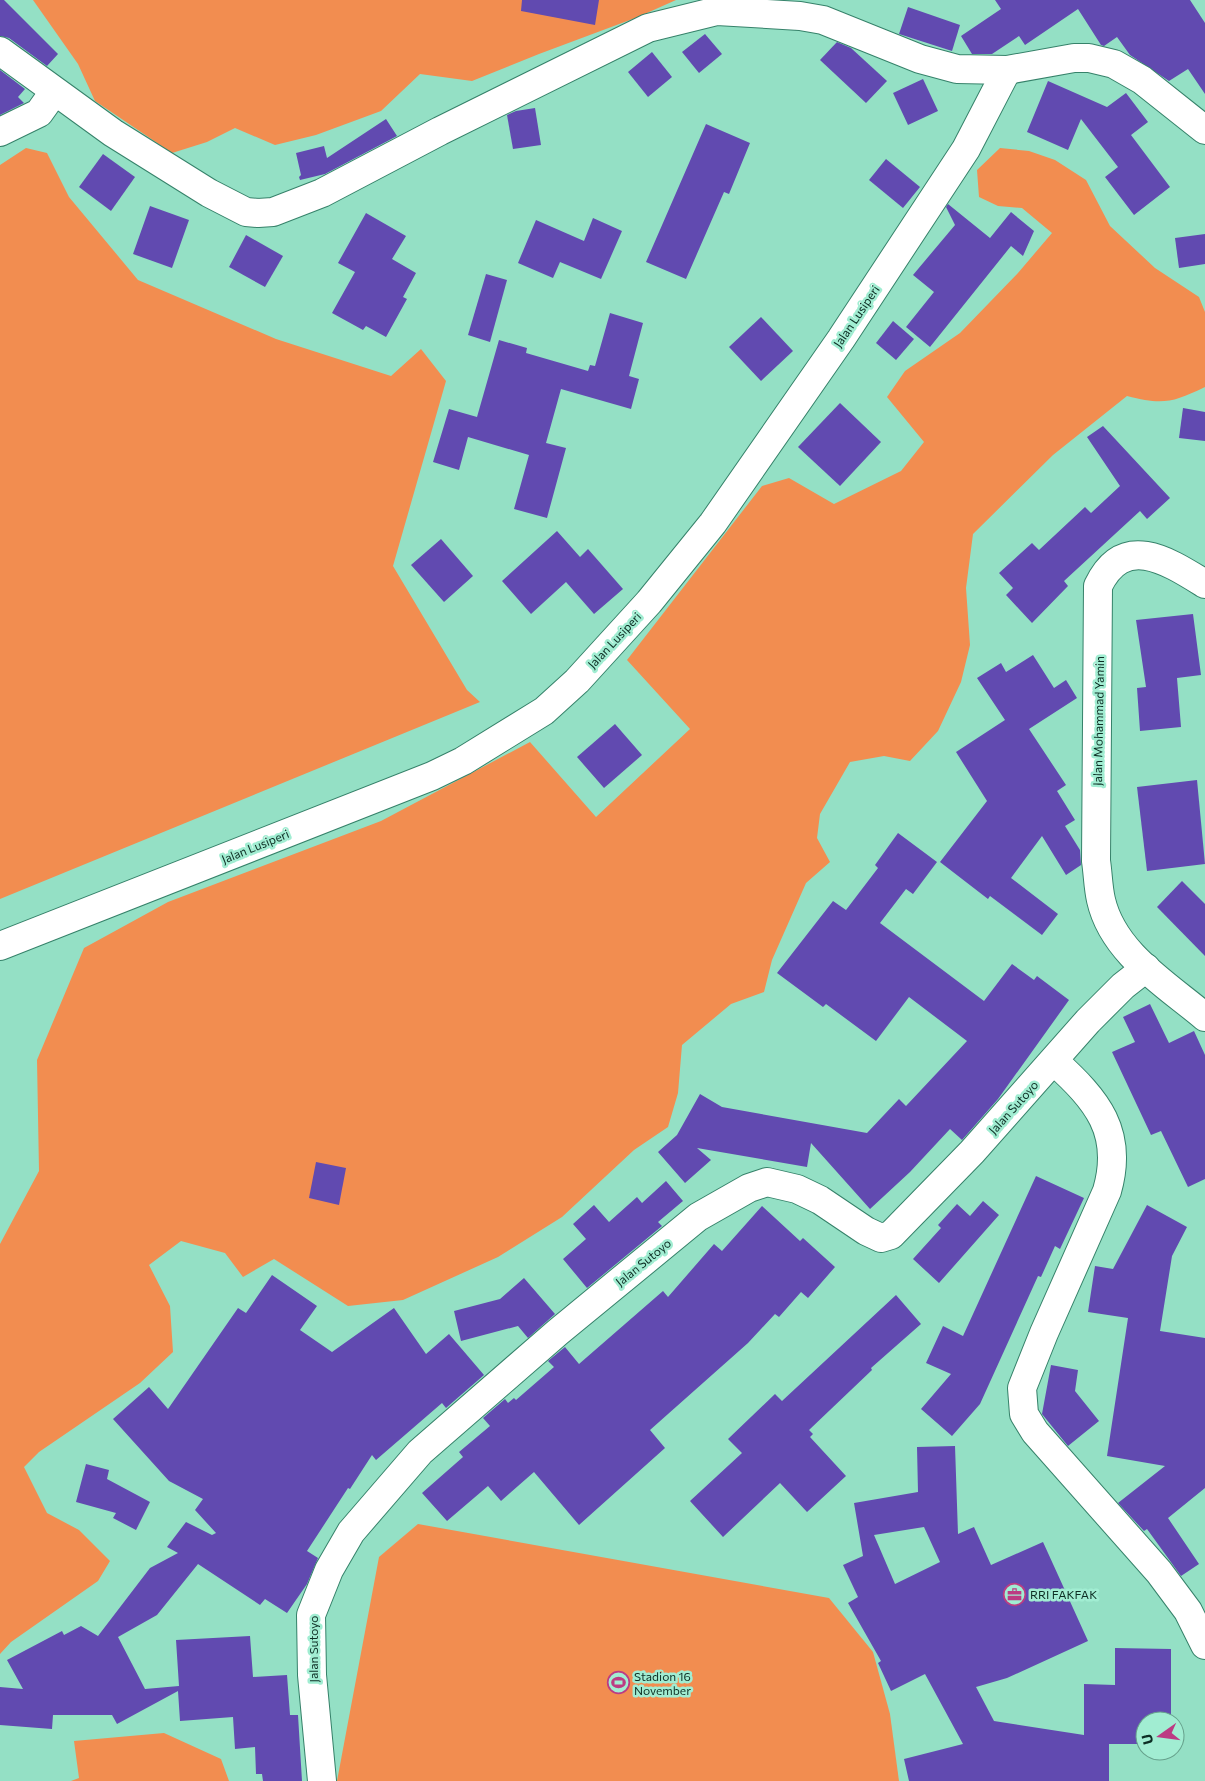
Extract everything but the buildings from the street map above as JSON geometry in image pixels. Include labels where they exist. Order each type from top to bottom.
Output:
[{"type":"main road","points":[[0,51],[54,92],[209,193],[246,212],[258,214],[281,209],[322,193],[448,127],[648,28],[717,11],[780,14],[823,20],[920,60],[957,70],[1007,70],[1074,58],[1089,58],[1114,64],[1142,80],[1205,130]]},
{"type":"main road","name":"Jalan Lusiperi","points":[[0,946],[432,776],[463,761],[544,711],[577,680],[649,602],[713,523],[841,339],[966,150],[1007,70]]},
{"type":"main road","points":[[0,132],[39,113],[54,92]]},
{"type":"main road","name":"Jalan Mohammad Yamin","points":[[1205,584],[1153,557],[1135,554],[1117,561],[1104,575],[1098,586],[1096,861],[1101,901],[1113,929],[1126,949],[1205,1017]]},
{"type":"main road","name":"Jalan Sutoyo","points":[[322,1781],[312,1675],[311,1615],[329,1570],[351,1532],[420,1452],[558,1332],[698,1217],[748,1188],[767,1182],[797,1189],[820,1200],[866,1231],[881,1238],[891,1235],[972,1152],[1055,1062],[1088,1021],[1123,986],[1146,968]]},
{"type":"main road","points":[[1055,1062],[1078,1083],[1104,1117],[1114,1150],[1113,1170],[1107,1191],[1044,1333],[1022,1388],[1024,1414],[1035,1432],[1160,1572],[1188,1611],[1205,1645]]},
{"type":"shaded area","points":[[33,0],[676,0],[638,17],[472,81],[420,74],[381,111],[316,135],[275,145],[235,128],[207,142],[172,153],[95,101],[78,64]]},
{"type":"shaded area","points":[[26,148],[47,153],[69,197],[138,280],[276,339],[391,376],[421,349],[446,381],[393,566],[467,690],[480,702],[0,899],[0,165]]},
{"type":"shaded area","points":[[1000,148],[1029,151],[1055,160],[1086,180],[1110,226],[1155,268],[1199,297],[1205,312],[1205,387],[1167,401],[1149,401],[1127,396],[1053,455],[973,534],[966,588],[970,645],[961,682],[938,731],[910,761],[884,756],[850,762],[820,814],[817,838],[830,862],[806,883],[772,960],[764,992],[731,1004],[682,1045],[678,1093],[668,1127],[634,1150],[562,1217],[498,1257],[403,1300],[348,1306],[274,1259],[243,1277],[225,1253],[181,1241],[149,1265],[170,1306],[173,1352],[140,1383],[39,1452],[24,1467],[47,1513],[79,1530],[110,1561],[98,1581],[11,1642],[0,1654],[0,1244],[39,1171],[37,1060],[84,948],[168,902],[381,821],[530,742],[596,817],[690,729],[627,660],[762,486],[789,478],[834,504],[901,471],[924,442],[887,397],[905,371],[960,333],[1018,273],[1052,233],[1022,208],[998,206],[979,197],[977,170]]},
{"type":"shaded area","name":"Stadion 16 November","points":[[418,1524],[829,1598],[873,1652],[890,1714],[899,1781],[337,1781],[379,1557]]},
{"type":"shaded area","points":[[164,1733],[221,1759],[229,1781],[71,1781],[79,1778],[74,1741]]},
{"type":"place","name":"RRI FAKFAK","points":[[1014,1594]]},
{"type":"place","name":"Stadion 16 November","points":[[618,1683]]}]
